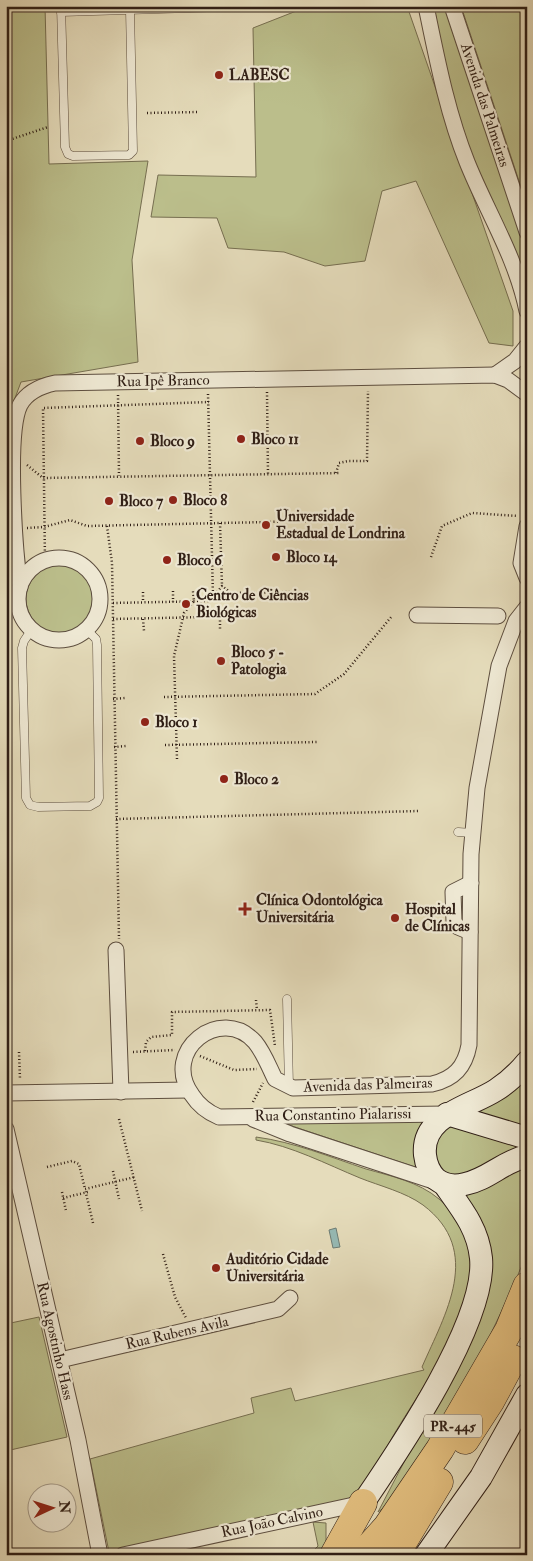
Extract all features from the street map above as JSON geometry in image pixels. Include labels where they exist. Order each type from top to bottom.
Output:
[{"type":"highway","name":"PR-445","points":[[362,1555],[387,1527],[440,1449],[509,1330],[527,1286]]},
{"type":"highway","name":"PR-445","points":[[382,1555],[438,1482],[491,1400],[527,1332]]},
{"type":"highway","points":[[395,1555],[438,1482]]},
{"type":"highway","points":[[334,1555],[363,1503]]},
{"type":"main road","points":[[527,1062],[496,1090],[447,1114],[432,1130],[425,1150],[430,1171],[444,1184],[472,1183],[508,1162],[527,1156]]},
{"type":"main road","points":[[447,1114],[527,1138]]},
{"type":"main road","name":"PR-445","points":[[363,1503],[402,1445],[432,1394],[461,1337],[478,1294],[482,1274],[478,1240],[467,1215],[444,1184]]},
{"type":"main road","name":"PR-445","points":[[426,1555],[481,1477],[527,1395]]},
{"type":"street","name":"Avenida das Palmeiras","points":[[426,6],[445,93],[467,161],[505,243],[524,314]]},
{"type":"street","name":"Avenida das Palmeiras","points":[[452,6],[527,232]]},
{"type":"street","points":[[495,374],[515,361],[527,346]]},
{"type":"street","points":[[495,374],[508,380],[527,394]]},
{"type":"street","name":"Rua Ipê Branco","points":[[15,596],[14,438],[17,417],[20,406],[27,396],[46,385],[64,383],[495,374]]},
{"type":"street","points":[[522,521],[521,563],[527,578]]},
{"type":"street","points":[[61,558],[74,561],[86,568],[94,578],[99,591],[100,604],[96,618],[86,630],[77,636],[64,640],[50,639],[32,629],[21,613],[15,596],[26,574],[36,565],[45,561],[61,558]]},
{"type":"street","name":"Avenida das Palmeiras","points":[[219,1117],[199,1105],[188,1090],[182,1067],[190,1046],[209,1032],[220,1029],[232,1029],[245,1034],[262,1051],[275,1079],[289,1087],[432,1084],[441,1082],[457,1073],[463,1066],[470,1045],[470,932],[458,927],[454,922],[453,892],[471,883],[465,832],[477,788],[498,666],[516,621],[527,607]]},
{"type":"street","points":[[418,615],[498,616]]},
{"type":"street","points":[[117,946],[121,1092]]},
{"type":"street","points":[[6,1093],[188,1090]]},
{"type":"street","points":[[245,1109],[290,1134],[444,1184]]},
{"type":"street","name":"Rua Constantino Pialarissi","points":[[219,1117],[245,1109],[447,1114]]},
{"type":"street","name":"Rua Agostinho Hass","points":[[6,1129],[60,1360],[100,1555]]},
{"type":"street","name":"Rua Rubens Avila","points":[[60,1360],[278,1309],[290,1298]]},
{"type":"street","name":"Rua João Calvino","points":[[123,1555],[363,1503]]},
{"type":"lane","points":[[130,10],[134,147],[128,155],[74,156],[68,154],[65,147],[61,9],[130,10],[256,6]]},
{"type":"lane","points":[[32,629],[22,648],[26,798],[30,805],[38,807],[90,806],[95,804],[99,798],[98,645],[96,639],[86,630]]},
{"type":"lane","points":[[288,1000],[289,1087]]},
{"type":"path","points":[[147,113],[199,112]]},
{"type":"path","points":[[6,141],[48,127]]},
{"type":"path","points":[[524,314],[526,337]]},
{"type":"path","points":[[208,388],[213,597]]},
{"type":"path","points":[[267,388],[268,474]]},
{"type":"path","points":[[27,464],[43,478],[338,473],[339,463],[367,461],[368,392]]},
{"type":"path","points":[[118,395],[119,476]]},
{"type":"path","points":[[45,561],[42,408],[209,402]]},
{"type":"path","points":[[431,557],[442,526],[472,513],[522,521]]},
{"type":"path","points":[[15,528],[44,527],[70,520],[87,526],[312,521]]},
{"type":"path","points":[[113,603],[210,601],[222,586],[220,523]]},
{"type":"path","points":[[107,526],[112,563],[113,603],[117,946]]},
{"type":"path","points":[[222,586],[231,593],[290,592]]},
{"type":"path","points":[[173,591],[173,602]]},
{"type":"path","points":[[177,759],[174,656],[184,613],[194,601],[193,591]]},
{"type":"path","points":[[142,592],[143,602]]},
{"type":"path","points":[[113,619],[253,616]]},
{"type":"path","points":[[164,697],[316,694],[344,674],[392,616]]},
{"type":"path","points":[[220,617],[220,628]]},
{"type":"path","points":[[143,619],[144,630]]},
{"type":"path","points":[[113,698],[125,698]]},
{"type":"path","points":[[165,745],[317,742]]},
{"type":"path","points":[[114,747],[126,746]]},
{"type":"path","points":[[116,819],[419,811]]},
{"type":"path","points":[[6,814],[11,814]]},
{"type":"path","points":[[256,1000],[257,1010]]},
{"type":"path","points":[[129,1052],[180,1050]]},
{"type":"path","points":[[19,1052],[20,1079]]},
{"type":"path","points":[[196,1054],[234,1070],[259,1069]]},
{"type":"path","points":[[245,1109],[253,1102],[265,1081]]},
{"type":"path","points":[[119,1119],[142,1211]]},
{"type":"path","points":[[47,1167],[72,1161],[79,1164],[93,1223]]},
{"type":"path","points":[[113,1170],[119,1199]]},
{"type":"path","points":[[85,1189],[135,1177]]},
{"type":"path","points":[[62,1192],[66,1211]]},
{"type":"path","points":[[63,1198],[87,1193]]},
{"type":"path","points":[[163,1254],[175,1297],[187,1320]]},
{"type":"green space","points":[[6,6],[45,6],[49,164],[148,161],[132,260],[138,362],[21,382],[6,422]]},
{"type":"green space","points":[[309,6],[407,6],[513,311],[513,346],[489,343],[416,181],[382,191],[365,261],[325,266],[284,252],[228,248],[217,218],[151,217],[158,175],[256,177],[253,28]]},
{"type":"green space","points":[[434,6],[444,6],[527,255],[527,290],[514,247],[471,154],[445,70]]},
{"type":"green space","points":[[461,6],[527,6],[527,205]]},
{"type":"green space","points":[[6,453],[14,528],[15,600],[6,600]]},
{"type":"green space","points":[[67,565],[79,571],[88,580],[94,592],[92,612],[84,623],[67,633],[53,633],[36,623],[28,612],[26,592],[36,575],[47,567]]},
{"type":"green space","points":[[527,1075],[527,1132],[489,1120],[475,1109]]},
{"type":"green space","points":[[424,1120],[424,1170],[283,1123]]},
{"type":"green space","points":[[449,1124],[527,1143],[499,1160],[452,1178],[436,1165],[436,1137]]},
{"type":"green space","points":[[256,1137],[298,1146],[404,1180],[423,1188],[439,1199],[461,1225],[470,1254],[468,1286],[459,1318],[427,1381],[393,1436],[358,1499],[109,1552],[90,1459],[254,1413],[251,1398],[291,1388],[295,1401],[424,1370],[422,1367],[449,1305],[456,1262],[452,1242],[441,1223],[423,1205],[400,1193],[309,1156],[283,1146],[256,1140]]},
{"type":"green space","points":[[527,1163],[527,1253],[512,1289],[468,1382],[385,1507],[378,1512],[463,1349],[481,1309],[459,1195]]},
{"type":"green space","points":[[39,1317],[67,1437],[6,1451],[6,1324]]},
{"type":"green space","points":[[313,1522],[326,1523],[326,1545],[317,1555],[309,1555],[318,1546]]},
{"type":"water","points":[[336,1228],[340,1247],[333,1248],[329,1230]]},
{"type":"place","name":"LABESC","points":[[219,75]]},
{"type":"place","name":"Bloco 11","points":[[241,439]]},
{"type":"place","name":"Bloco 9","points":[[140,441]]},
{"type":"place","name":"Bloco 8","points":[[173,500]]},
{"type":"place","name":"Bloco 7","points":[[109,501]]},
{"type":"place","name":"Universidade Estadual de Londrina","points":[[266,525]]},
{"type":"place","name":"Bloco 14","points":[[276,557]]},
{"type":"place","name":"Bloco 6","points":[[167,560]]},
{"type":"place","name":"Centro de Ciências Biológicas","points":[[186,604]]},
{"type":"place","name":"Bloco 5 - Patologia","points":[[221,661]]},
{"type":"place","name":"Bloco 1","points":[[145,722]]},
{"type":"place","name":"Bloco 2","points":[[224,779]]},
{"type":"place","name":"Clínica Odontológica Universitária","points":[[245,909]]},
{"type":"place","name":"Hospital de Clínicas","points":[[395,918]]},
{"type":"place","name":"Auditório Cidade Universitária","points":[[216,1268]]}]
